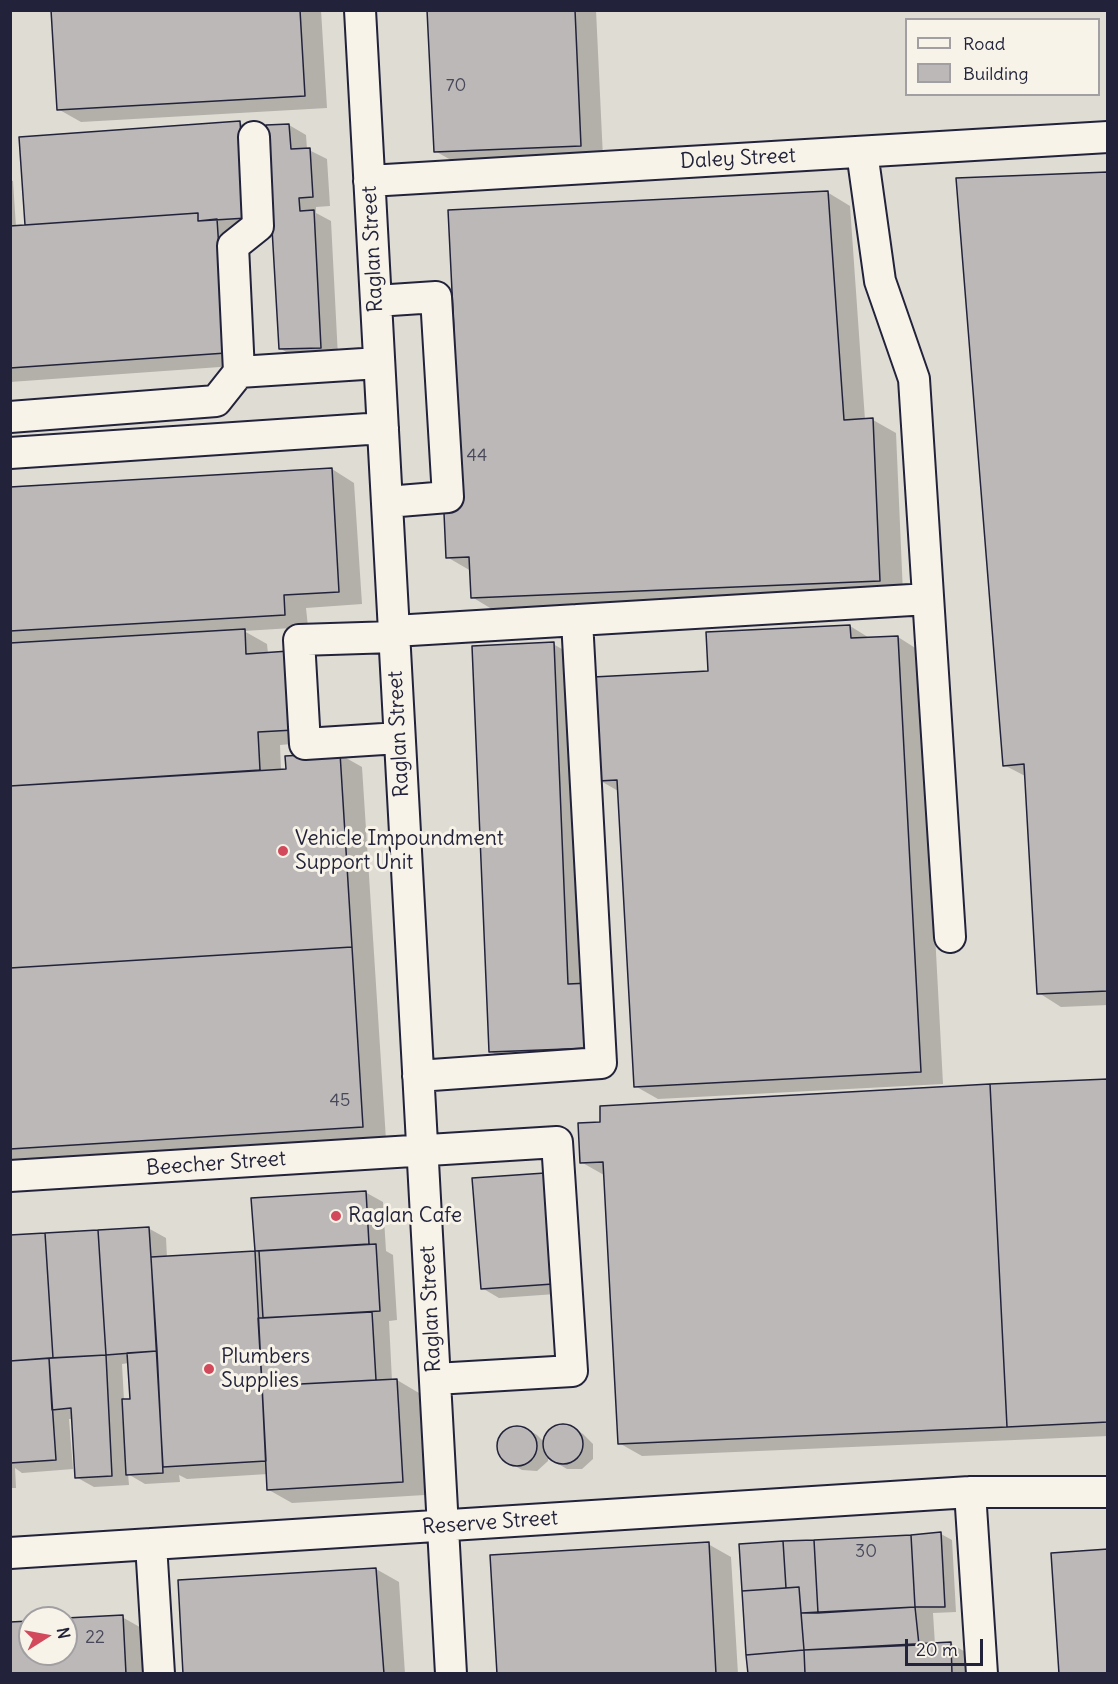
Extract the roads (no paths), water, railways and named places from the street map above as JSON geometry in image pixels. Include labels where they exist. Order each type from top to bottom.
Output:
[{"type":"street","name":"Raglan Street","points":[[360,10],[451,1674]]},
{"type":"street","points":[[10,417],[216,401],[239,372],[233,246],[258,226],[254,137]]},
{"type":"street","name":"Daley Street","points":[[369,181],[1107,137]]},
{"type":"street","points":[[862,152],[880,281],[914,379],[950,937]]},
{"type":"street","points":[[376,301],[436,297],[448,497],[387,502]]},
{"type":"street","points":[[239,372],[379,363]]},
{"type":"street","points":[[10,453],[383,428]]},
{"type":"street","points":[[399,738],[305,744],[299,640],[577,620],[928,599]]},
{"type":"street","points":[[418,1076],[601,1063],[577,620]]},
{"type":"street","name":"Beecher Street","points":[[10,1176],[557,1142],[572,1371],[435,1379]]},
{"type":"street","points":[[970,1492],[982,1674]]},
{"type":"street","name":"Reserve Street","points":[[10,1553],[970,1492],[1107,1492]]},
{"type":"street","points":[[151,1544],[159,1674]]},
{"type":"place","name":"Vehicle Impoundment Support Unit","points":[[283,851]]},
{"type":"place","name":"Raglan Cafe","points":[[336,1216]]},
{"type":"place","name":"Plumbers Supplies","points":[[209,1369]]}]
